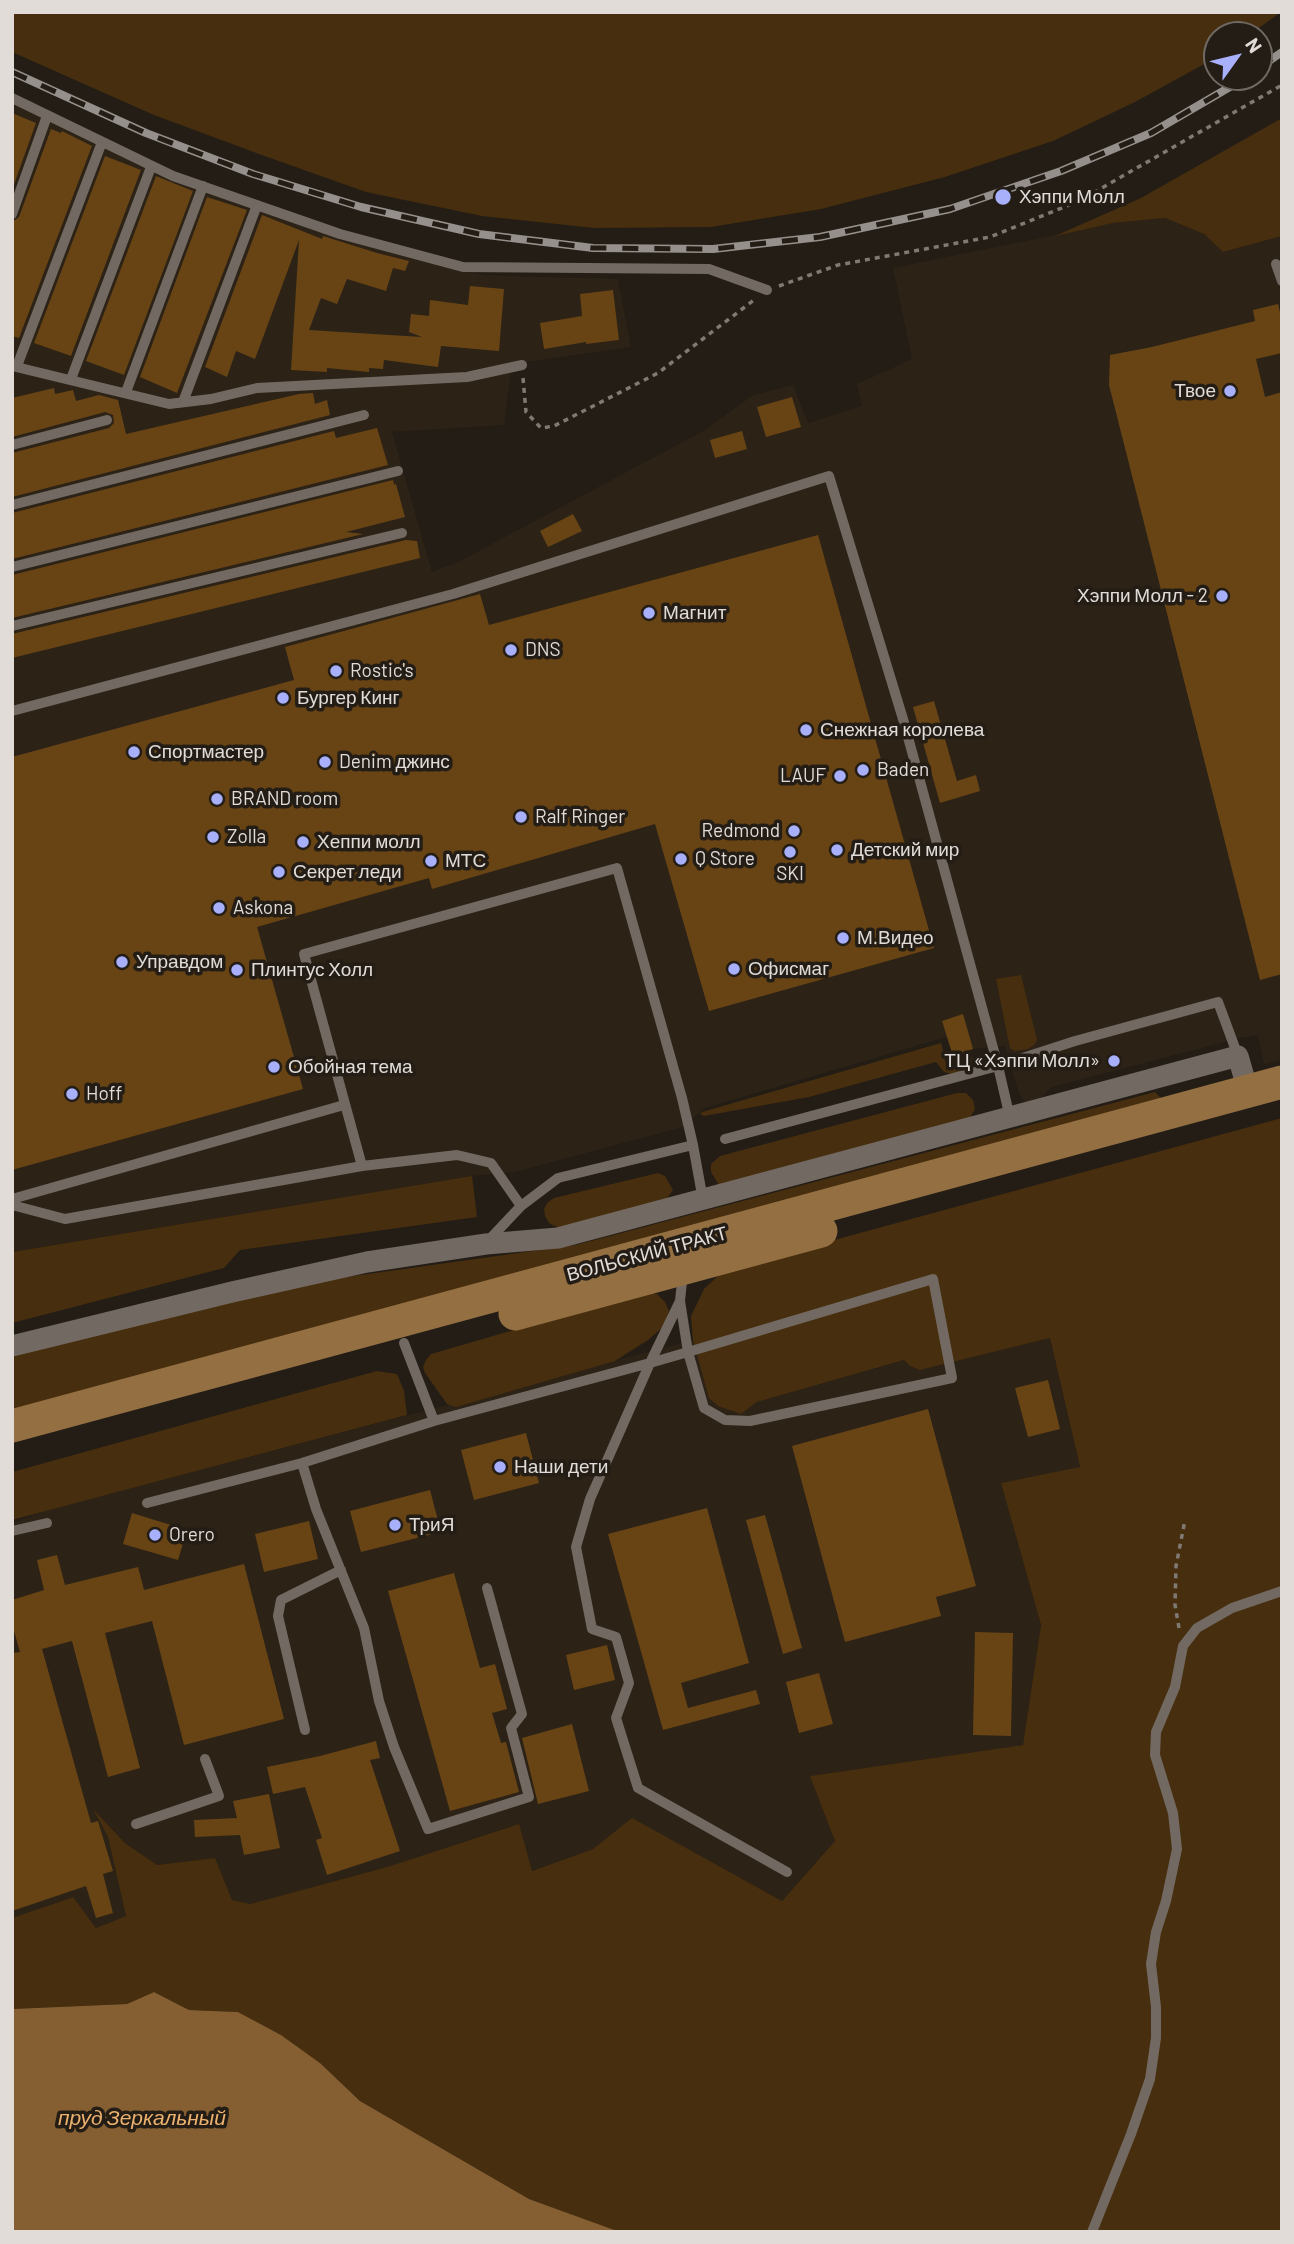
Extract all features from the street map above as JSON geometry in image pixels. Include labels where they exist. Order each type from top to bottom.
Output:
[{"type":"main road","name":"ВОЛЬСКИЙ ТРАКТ","points":[[12,1426],[1282,1082]]},
{"type":"main road","name":"ВОЛЬСКИЙ ТРАКТ","points":[[12,1450],[404,1343],[682,1285],[1034,1171],[1282,1106]]},
{"type":"street","points":[[12,1346],[366,1262],[485,1244],[558,1238],[1238,1056],[1248,1091]]},
{"type":"lane","points":[[12,98],[151,167],[340,234],[463,267],[709,269],[767,290]]},
{"type":"lane","points":[[12,214],[47,116]]},
{"type":"lane","points":[[102,142],[15,366],[169,404],[211,399],[257,388],[467,377],[522,365]]},
{"type":"lane","points":[[71,379],[151,167]]},
{"type":"lane","points":[[127,392],[203,186]]},
{"type":"lane","points":[[183,402],[257,205]]},
{"type":"lane","points":[[1276,264],[1282,281]]},
{"type":"lane","points":[[12,505],[364,415]]},
{"type":"lane","points":[[12,445],[107,420]]},
{"type":"lane","points":[[12,567],[398,471]]},
{"type":"lane","points":[[12,711],[453,594],[829,476],[903,719],[1010,1118]]},
{"type":"lane","points":[[12,626],[402,533]]},
{"type":"lane","points":[[362,1166],[304,954],[617,868],[693,1145],[703,1200]]},
{"type":"lane","points":[[725,1139],[998,1066],[1075,1041],[1218,1002],[1238,1056]]},
{"type":"lane","points":[[12,1199],[344,1105]]},
{"type":"lane","points":[[485,1244],[521,1206],[558,1178],[693,1145]]},
{"type":"lane","points":[[12,1205],[65,1219],[362,1166],[457,1154],[491,1163],[521,1206]]},
{"type":"lane","points":[[147,1503],[302,1463],[434,1422],[650,1363],[688,1352],[933,1279],[952,1378],[750,1421],[725,1420],[704,1408],[688,1352],[682,1285]]},
{"type":"lane","points":[[682,1285],[590,1499],[576,1548],[592,1629],[616,1637],[629,1683],[616,1717],[638,1787],[787,1872]]},
{"type":"lane","points":[[404,1343],[434,1422]]},
{"type":"lane","points":[[302,1463],[316,1509],[364,1628],[379,1701],[394,1746],[428,1829],[529,1797],[511,1728],[522,1714],[488,1588]]},
{"type":"lane","points":[[12,1531],[47,1523]]},
{"type":"lane","points":[[305,1730],[278,1616],[281,1600],[341,1570]]},
{"type":"lane","points":[[1092,2232],[1150,2079],[1156,2038],[1151,1964],[1156,1932],[1177,1849],[1173,1813],[1155,1755],[1156,1732],[1175,1687],[1183,1646],[1197,1628],[1232,1608],[1282,1591]]},
{"type":"lane","points":[[136,1824],[219,1796],[205,1759]]},
{"type":"path","points":[[522,365],[526,412],[541,428],[554,426],[658,373],[767,290],[838,265],[990,237],[1079,201],[1282,85]]},
{"type":"path","points":[[1183,1646],[1175,1605],[1175,1566],[1185,1520]]},
{"type":"shaded area","points":[[12,12],[1281,12],[1268,21],[1203,21],[1203,65],[1135,102],[1053,141],[945,177],[821,209],[711,227],[594,228],[482,216],[366,192],[154,115],[12,52]]},
{"type":"shaded area","points":[[12,95],[183,177],[421,258],[482,275],[618,279],[631,347],[512,364],[504,425],[392,432],[432,572],[458,562],[705,430],[753,395],[793,385],[808,423],[862,406],[857,384],[912,359],[893,268],[1113,223],[1165,218],[1204,234],[1223,252],[1282,236],[1282,1060],[1264,1064],[1258,1035],[1240,1038],[1052,1087],[1039,1100],[1026,1103],[1019,1094],[1005,1046],[973,1049],[953,1056],[946,1037],[705,1108],[683,1127],[515,1172],[472,1176],[12,1252]]},
{"type":"shaded area","points":[[1282,118],[1282,236],[1223,252],[1204,234],[1165,218],[1113,223],[1055,236],[1141,198]]},
{"type":"shaded area","points":[[1021,975],[1037,1040],[1028,1049],[1015,1051],[1010,1048],[996,979]]},
{"type":"shaded area","points":[[941,1043],[946,1063],[972,1056],[973,1063],[970,1068],[952,1074],[944,1072],[936,1062],[809,1097],[704,1116],[700,1114],[702,1112]]},
{"type":"shaded area","points":[[1155,1092],[1161,1098],[12,1412],[12,1355],[223,1299],[339,1278],[576,1245]]},
{"type":"shaded area","points":[[957,1093],[966,1093],[973,1100],[975,1109],[968,1121],[719,1185],[711,1172],[711,1164],[720,1156]]},
{"type":"shaded area","points":[[1282,1118],[1282,2232],[620,2232],[529,2199],[360,2101],[320,2063],[281,2035],[238,2012],[189,2010],[154,1992],[127,2004],[12,2009],[12,1918],[73,1897],[96,1928],[126,1916],[108,1837],[93,1809],[125,1843],[157,1865],[215,1858],[232,1900],[250,1904],[387,1867],[519,1824],[532,1871],[593,1849],[632,1818],[782,1901],[835,1841],[810,1776],[1023,1745],[1041,1625],[1001,1483],[1080,1467],[1050,1338],[920,1370],[904,1360],[757,1402],[741,1414],[718,1406],[709,1398],[693,1340],[691,1316],[704,1289],[724,1270]]},
{"type":"shaded area","points":[[658,1173],[665,1176],[673,1190],[665,1201],[559,1228],[549,1223],[545,1216],[547,1203],[554,1198]]},
{"type":"shaded area","points":[[472,1176],[477,1217],[240,1250],[224,1268],[12,1323],[12,1252]]},
{"type":"shaded area","points":[[645,1292],[657,1294],[665,1302],[669,1311],[663,1327],[615,1361],[456,1407],[447,1404],[425,1373],[423,1367],[431,1354]]},
{"type":"shaded area","points":[[1050,1338],[1080,1468],[1001,1483],[1041,1625],[1023,1745],[811,1776],[835,1841],[782,1901],[632,1819],[593,1849],[531,1871],[518,1824],[387,1867],[250,1904],[232,1900],[215,1858],[157,1865],[125,1843],[95,1811],[108,1837],[126,1916],[96,1928],[72,1897],[12,1918],[12,1523],[45,1511],[693,1340],[710,1398],[741,1414],[757,1402],[905,1360],[910,1366],[920,1370]]},
{"type":"shaded area","points":[[377,1371],[397,1374],[404,1391],[407,1415],[12,1520],[12,1472]]},
{"type":"water","name":"пруд Зеркальный","points":[[154,1992],[189,2010],[238,2012],[281,2035],[320,2063],[360,2101],[529,2199],[620,2232],[12,2232],[12,2009],[127,2004]]},
{"type":"building","points":[[12,113],[36,123],[12,190]]},
{"type":"building","points":[[51,129],[61,133],[62,131],[92,146],[19,338],[12,336],[12,222],[19,217]]},
{"type":"building","points":[[105,156],[141,170],[71,356],[34,343]]},
{"type":"building","points":[[156,176],[193,191],[124,375],[86,361]]},
{"type":"building","points":[[207,197],[247,210],[177,393],[140,377]]},
{"type":"building","points":[[262,215],[322,239],[323,236],[409,261],[405,271],[393,268],[386,291],[347,279],[337,304],[321,298],[309,330],[422,337],[409,332],[411,314],[429,316],[430,300],[468,305],[470,286],[504,289],[499,351],[441,346],[438,367],[384,360],[383,369],[369,368],[369,372],[327,368],[327,372],[291,370],[299,240],[255,359],[236,351],[227,377],[205,367]]},
{"type":"building","points":[[613,290],[619,340],[544,349],[540,323],[582,316],[580,294]]},
{"type":"building","name":"Хэппи Молл - 2","points":[[1278,304],[1282,321],[1282,353],[1256,359],[1265,397],[1282,392],[1282,974],[1260,980],[1109,385],[1110,355],[1255,321],[1253,310]]},
{"type":"building","points":[[54,388],[55,394],[73,390],[76,401],[99,395],[118,400],[126,434],[299,394],[313,393],[315,404],[327,400],[330,415],[12,497],[12,453],[109,428],[114,423],[113,415],[105,412],[12,437],[12,398]]},
{"type":"building","points":[[792,397],[801,427],[766,437],[757,407]]},
{"type":"building","points":[[377,428],[388,465],[12,559],[12,513],[334,431],[336,438]]},
{"type":"building","points":[[742,431],[747,449],[715,458],[710,440]]},
{"type":"building","points":[[393,480],[405,517],[346,532],[363,534],[12,618],[12,575]]},
{"type":"building","points":[[573,514],[582,531],[548,547],[540,531]]},
{"type":"building","name":"Хеппи молл","points":[[818,535],[934,948],[709,1011],[655,824],[432,889],[429,878],[257,927],[303,1089],[12,1170],[12,757],[294,680],[285,647],[480,594],[489,625]]},
{"type":"building","points":[[406,540],[417,541],[420,558],[12,658],[12,634]]},
{"type":"building","points":[[934,701],[957,781],[976,775],[980,791],[940,803],[913,707]]},
{"type":"building","points":[[963,1014],[973,1049],[953,1056],[942,1021]]},
{"type":"building","points":[[1048,1380],[1060,1429],[1028,1437],[1015,1388]]},
{"type":"building","points":[[928,1409],[976,1586],[936,1597],[941,1616],[845,1642],[792,1446]]},
{"type":"building","name":"Наши дети","points":[[526,1433],[539,1483],[474,1500],[461,1450]]},
{"type":"building","points":[[430,1490],[441,1532],[361,1552],[350,1511]]},
{"type":"building","points":[[707,1508],[749,1663],[681,1683],[688,1708],[756,1690],[760,1704],[663,1730],[608,1534]]},
{"type":"building","points":[[132,1513],[187,1530],[178,1560],[123,1544]]},
{"type":"building","points":[[765,1515],[802,1648],[783,1654],[746,1520]]},
{"type":"building","points":[[309,1521],[318,1559],[264,1572],[255,1534]]},
{"type":"building","points":[[57,1555],[65,1585],[138,1567],[144,1590],[244,1564],[284,1719],[184,1745],[152,1621],[105,1633],[140,1768],[108,1777],[72,1641],[42,1649],[91,1823],[98,1821],[113,1871],[103,1874],[113,1913],[96,1918],[86,1886],[12,1911],[12,1653],[20,1652],[12,1624],[12,1600],[44,1590],[37,1560]]},
{"type":"building","points":[[454,1573],[480,1668],[495,1664],[507,1709],[492,1713],[501,1743],[506,1742],[519,1792],[450,1811],[388,1591]]},
{"type":"building","points":[[975,1632],[1013,1633],[1011,1736],[973,1735]]},
{"type":"building","points":[[607,1645],[615,1680],[574,1690],[566,1655]]},
{"type":"building","points":[[819,1673],[833,1724],[799,1733],[786,1682]]},
{"type":"building","points":[[572,1724],[589,1791],[538,1804],[522,1738]]},
{"type":"building","points":[[376,1741],[380,1758],[370,1760],[400,1851],[327,1875],[316,1840],[322,1838],[305,1787],[273,1794],[267,1767]]},
{"type":"building","points":[[269,1794],[280,1848],[244,1855],[240,1835],[195,1837],[194,1820],[237,1818],[233,1801]]},
{"type":"railway","points":[[1273,58],[1282,52]]},
{"type":"railway","points":[[12,72],[146,133],[253,174],[361,207],[479,234],[593,248],[713,249],[820,237],[950,209],[1061,171],[1151,133],[1223,91]]},
{"type":"place","name":"Хэппи Молл","points":[[1003,197]]},
{"type":"place","name":"Твое","points":[[1230,391]]},
{"type":"place","name":"Хэппи Молл - 2","points":[[1222,596]]},
{"type":"place","name":"Магнит","points":[[649,613]]},
{"type":"place","name":"DNS","points":[[511,650]]},
{"type":"place","name":"Rostic's","points":[[336,671]]},
{"type":"place","name":"Бургер Кинг","points":[[283,698]]},
{"type":"place","name":"Снежная королева","points":[[806,730]]},
{"type":"place","name":"Спортмастер","points":[[134,752]]},
{"type":"place","name":"Denim джинс","points":[[325,762]]},
{"type":"place","name":"Baden","points":[[863,770]]},
{"type":"place","name":"LAUF","points":[[840,776]]},
{"type":"place","name":"BRAND room","points":[[217,799]]},
{"type":"place","name":"Ralf Ringer","points":[[521,817]]},
{"type":"place","name":"Redmond","points":[[794,831]]},
{"type":"place","name":"Zolla","points":[[213,837]]},
{"type":"place","name":"Хеппи молл","points":[[303,842]]},
{"type":"place","name":"Детский мир","points":[[837,850]]},
{"type":"place","name":"SKI","points":[[790,852]]},
{"type":"place","name":"Q Store","points":[[681,859]]},
{"type":"place","name":"МТС","points":[[431,861]]},
{"type":"place","name":"Секрет леди","points":[[279,872]]},
{"type":"place","name":"Askona","points":[[219,908]]},
{"type":"place","name":"М.Видео","points":[[843,938]]},
{"type":"place","name":"Управдом","points":[[122,962]]},
{"type":"place","name":"Офисмаг","points":[[734,969]]},
{"type":"place","name":"Плинтус Холл","points":[[237,970]]},
{"type":"place","name":"ТЦ «Хэппи Молл»","points":[[1114,1061]]},
{"type":"place","name":"Обойная тема","points":[[274,1067]]},
{"type":"place","name":"Hoff","points":[[72,1094]]},
{"type":"place","name":"Наши дети","points":[[500,1467]]},
{"type":"place","name":"ТриЯ","points":[[395,1525]]},
{"type":"place","name":"Orero","points":[[155,1535]]}]
